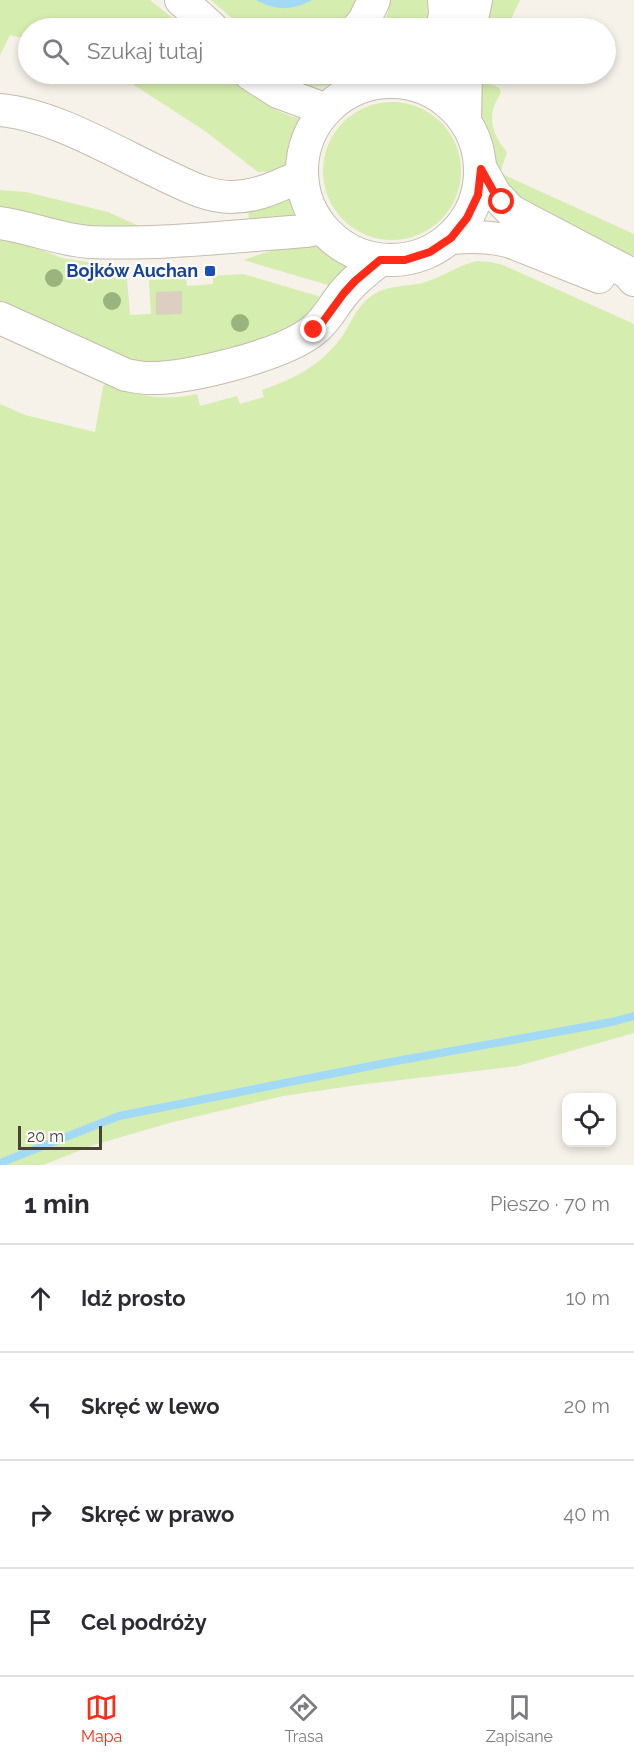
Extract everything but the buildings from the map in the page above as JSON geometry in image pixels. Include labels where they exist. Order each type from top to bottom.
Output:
[{"type":"lane","points":[[181,0],[201,18]]},
{"type":"lane","points":[[365,18],[374,0]]},
{"type":"lane","points":[[444,0],[444,18]]},
{"type":"lane","points":[[472,18],[476,0]]},
{"type":"lane","points":[[266,84],[278,92],[324,109]]},
{"type":"lane","points":[[374,84],[346,94],[324,109],[314,125],[304,150],[301,176],[307,204],[321,228],[338,243],[358,255],[380,260],[405,260],[430,252],[451,238],[467,218],[478,195],[481,169],[477,144],[465,120],[448,102],[418,84]]},
{"type":"lane","points":[[465,120],[466,84]]},
{"type":"lane","points":[[0,110],[21,113],[63,127],[208,194],[229,197],[251,195],[301,176]]},
{"type":"lane","points":[[481,169],[495,194],[511,211],[627,272],[634,280]]},
{"type":"lane","points":[[0,222],[67,238],[112,243],[306,231],[321,228]]},
{"type":"lane","points":[[451,238],[477,236],[498,238],[634,292]]},
{"type":"lane","points":[[0,318],[126,375],[148,378],[186,375],[290,345],[303,338],[322,323],[355,281],[380,260]]},
{"type":"green space","points":[[0,0],[150,0],[172,18],[18,18],[18,37],[10,35],[0,55]]},
{"type":"green space","points":[[211,0],[362,0],[349,18],[232,18]]},
{"type":"green space","points":[[391,0],[427,0],[428,18],[386,18]]},
{"type":"green space","points":[[491,0],[520,0],[512,18],[485,18]]},
{"type":"green space","points":[[132,84],[242,84],[273,108],[303,119],[293,152],[282,171],[258,172],[205,131]]},
{"type":"green space","points":[[295,84],[345,84],[342,85],[300,87]]},
{"type":"green space","points":[[478,84],[490,84],[499,88],[501,92],[494,106],[492,118],[496,136],[507,152],[500,173],[634,234],[634,264],[526,210],[496,173],[480,107]]},
{"type":"green space","points":[[392,102],[419,107],[441,122],[456,144],[461,171],[456,198],[441,220],[419,235],[392,240],[365,235],[343,220],[328,198],[323,171],[328,144],[343,122],[365,107]]},
{"type":"green space","points":[[0,190],[26,192],[108,212],[150,231],[81,231],[0,212]]},
{"type":"green space","points":[[293,193],[300,213],[298,217],[249,221],[248,207]]},
{"type":"green space","points":[[0,236],[62,258],[126,268],[130,315],[151,314],[149,280],[186,278],[187,286],[213,284],[213,276],[243,274],[318,296],[325,301],[315,314],[279,335],[183,364],[131,364],[0,305]]},
{"type":"green space","points":[[310,244],[329,251],[351,264],[335,287],[243,260],[283,247]]},
{"type":"green space","points":[[477,261],[503,265],[634,324],[634,1033],[518,1066],[283,1096],[173,1122],[94,1145],[43,1165],[0,1165],[0,404],[25,415],[95,432],[103,387],[106,382],[150,396],[172,397],[197,394],[200,406],[237,396],[240,404],[264,397],[262,390],[296,376],[324,357],[341,338],[365,301],[376,293],[389,288],[429,281]]},
{"type":"water","points":[[256,0],[312,0],[291,8],[277,8]]},
{"type":"waterway","points":[[0,1163],[119,1116],[634,1016]]},
{"type":"place","name":"Bojków Auchan","points":[[210,271]]},
{"type":"route","points":[[314,330],[355,281],[380,260],[405,260],[430,252],[451,238],[467,218],[478,195],[481,169],[502,202]]}]
